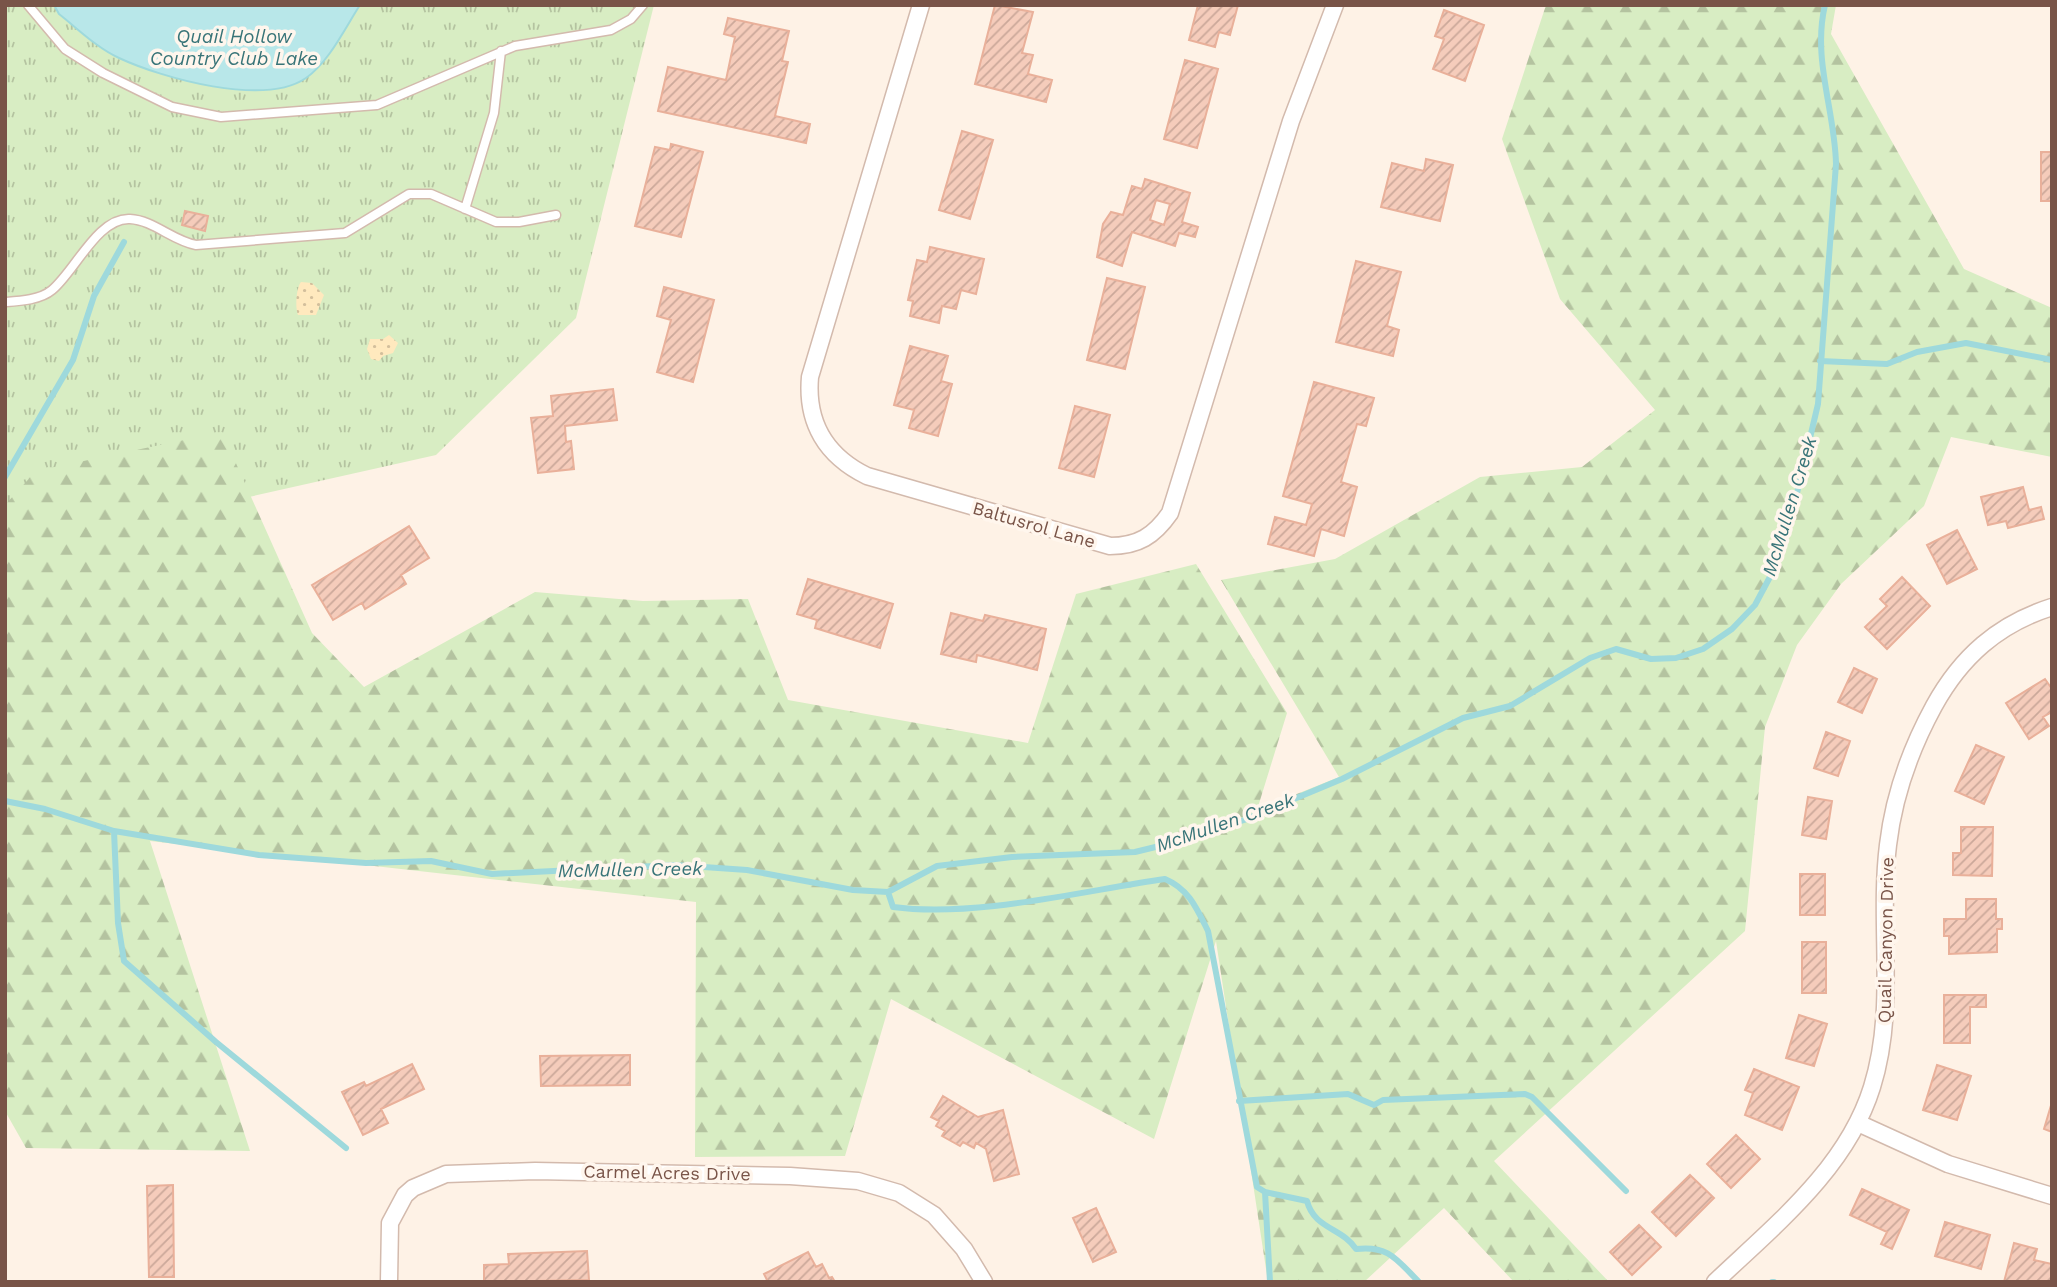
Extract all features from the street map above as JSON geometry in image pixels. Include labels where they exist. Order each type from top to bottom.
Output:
[{"type":"street","name":"Baltusrol Lane","points":[[921,5],[810,377],[811,416],[820,437],[833,453],[848,467],[867,476],[1110,546],[1129,546],[1144,541],[1161,526],[1170,513],[1290,121],[1335,5]]},
{"type":"street","name":"Quail Canyon Drive","points":[[1715,1282],[1811,1190],[1858,1123],[1872,1088],[1882,1046],[1887,1004],[1887,847],[1895,799],[1909,755],[1941,694],[1959,667],[1981,644],[2008,625],[2052,607]]},
{"type":"street","points":[[1858,1123],[1948,1164],[2052,1195]]},
{"type":"street","name":"Carmel Acres Drive","points":[[389,1282],[390,1223],[405,1195],[412,1188],[446,1174],[535,1171],[790,1176],[858,1181],[899,1193],[934,1215],[964,1249],[984,1282]]},
{"type":"lane","points":[[28,5],[65,49],[103,73],[172,107],[221,117],[377,105],[500,51],[536,40],[585,37],[611,30],[632,19],[643,5]]},
{"type":"lane","points":[[465,209],[494,113],[500,51]]},
{"type":"lane","points":[[5,302],[27,300],[51,291],[105,228],[123,219],[137,220],[183,243],[196,245],[345,233],[409,194],[431,194],[482,218],[507,223],[556,215]]},
{"type":"green space","points":[[5,5],[654,5],[576,318],[436,455],[240,499],[5,503]]},
{"type":"green space","points":[[1546,5],[1836,5],[1831,34],[1964,269],[2052,308],[2052,457],[1951,437],[1924,506],[1841,584],[1797,645],[1765,727],[1745,931],[1494,1161],[1609,1282],[1514,1282],[1444,1208],[1364,1282],[1268,1282],[1216,941],[1154,1139],[891,999],[845,1156],[695,1157],[696,902],[150,841],[250,1151],[26,1148],[5,1111],[5,505],[36,471],[222,432],[312,633],[364,687],[535,592],[643,601],[748,599],[788,700],[1028,743],[1076,594],[1196,564],[1287,713],[1257,810],[1339,777],[1221,580],[1335,559],[1480,477],[1582,467],[1655,410],[1560,299],[1502,139]]},
{"type":"sand","points":[[301,282],[312,283],[324,295],[316,315],[298,315],[296,298]]},
{"type":"sand","points":[[389,335],[398,343],[393,353],[383,356],[379,361],[371,359],[367,349],[370,339],[383,339]]},
{"type":"water","name":"Quail Hollow Country Club Lake","points":[[54,5],[360,5],[329,54],[306,78],[288,86],[240,90],[160,74],[111,54],[59,14]]},
{"type":"building","points":[[995,5],[1033,12],[1022,53],[1033,55],[1028,74],[1052,80],[1046,102],[975,84]]},
{"type":"building","points":[[1198,5],[1238,5],[1230,35],[1219,32],[1215,47],[1189,40]]},
{"type":"building","points":[[1444,10],[1484,25],[1465,81],[1433,69],[1444,39],[1435,36]]},
{"type":"building","points":[[728,18],[789,31],[782,61],[788,62],[775,116],[810,124],[806,143],[658,111],[668,67],[726,80],[735,37],[724,34]]},
{"type":"building","points":[[1185,60],[1218,69],[1197,148],[1164,139]]},
{"type":"building","points":[[962,131],[993,140],[970,219],[939,210]]},
{"type":"building","points":[[671,144],[703,152],[681,237],[635,226],[655,147],[670,150]]},
{"type":"building","points":[[2041,152],[2052,152],[2052,201],[2041,201]]},
{"type":"building","points":[[1426,159],[1453,165],[1440,221],[1381,207],[1392,163],[1424,171]]},
{"type":"building","points":[[1145,179],[1190,193],[1182,222],[1198,227],[1195,237],[1179,233],[1175,246],[1132,232],[1122,266],[1097,257],[1103,224],[1111,212],[1123,215],[1132,186],[1142,189]],"holes":[[[1156,200],[1170,204],[1164,225],[1150,220]]]},
{"type":"building","points":[[185,211],[208,216],[205,231],[182,225]]},
{"type":"building","points":[[930,247],[984,259],[976,294],[961,290],[956,309],[942,306],[939,323],[910,316],[913,301],[908,300],[917,260],[927,262]]},
{"type":"building","points":[[1356,261],[1401,272],[1387,326],[1399,330],[1393,356],[1336,342]]},
{"type":"building","points":[[1107,278],[1145,287],[1125,369],[1087,360]]},
{"type":"building","points":[[664,287],[714,300],[693,382],[657,372],[671,320],[657,316]]},
{"type":"building","points":[[910,346],[948,356],[941,381],[952,384],[938,436],[909,428],[914,410],[894,405]]},
{"type":"building","points":[[1314,382],[1374,398],[1366,426],[1357,424],[1341,482],[1357,487],[1344,536],[1321,529],[1314,556],[1268,544],[1275,517],[1306,525],[1312,504],[1283,496]]},
{"type":"building","points":[[613,389],[617,420],[565,426],[566,442],[571,441],[574,469],[538,473],[531,418],[553,416],[551,396]]},
{"type":"building","points":[[1075,406],[1110,415],[1094,477],[1059,468]]},
{"type":"building","points":[[2023,487],[2029,510],[2041,507],[2044,519],[2008,528],[2006,521],[1988,525],[1981,497]]},
{"type":"building","points":[[409,526],[429,558],[401,575],[406,584],[365,609],[362,603],[333,620],[312,585]]},
{"type":"building","points":[[1957,530],[1977,569],[1947,584],[1927,545]]},
{"type":"building","points":[[1902,577],[1930,606],[1887,649],[1865,627],[1887,606],[1880,599]]},
{"type":"building","points":[[808,579],[893,604],[880,648],[815,628],[817,620],[797,614]]},
{"type":"building","points":[[951,613],[983,621],[985,615],[1046,629],[1037,670],[977,655],[976,662],[941,654]]},
{"type":"building","points":[[1854,668],[1877,679],[1862,713],[1838,702]]},
{"type":"building","points":[[2045,679],[2052,689],[2052,712],[2043,717],[2049,726],[2029,739],[2006,703]]},
{"type":"building","points":[[1826,732],[1850,741],[1838,776],[1814,768]]},
{"type":"building","points":[[1976,745],[2004,757],[1984,804],[1955,791]]},
{"type":"building","points":[[1808,797],[1832,801],[1826,839],[1802,835]]},
{"type":"building","points":[[1961,827],[1993,827],[1992,876],[1953,875],[1953,853],[1961,853]]},
{"type":"building","points":[[1800,874],[1825,874],[1825,915],[1800,915]]},
{"type":"building","points":[[1966,899],[1996,899],[1996,919],[2002,919],[2002,929],[1997,929],[1997,952],[1949,954],[1949,936],[1944,936],[1944,919],[1966,919]]},
{"type":"building","points":[[1802,942],[1826,942],[1826,993],[1802,993]]},
{"type":"building","points":[[1944,995],[1986,995],[1986,1007],[1970,1007],[1970,1043],[1944,1043]]},
{"type":"building","points":[[1799,1015],[1827,1024],[1814,1066],[1786,1058]]},
{"type":"building","points":[[630,1055],[630,1085],[541,1086],[540,1056]]},
{"type":"building","points":[[412,1064],[424,1089],[381,1109],[388,1123],[363,1135],[342,1092],[364,1082],[366,1086]]},
{"type":"building","points":[[1937,1065],[1971,1076],[1957,1120],[1923,1110]]},
{"type":"building","points":[[1754,1069],[1799,1087],[1782,1130],[1745,1115],[1753,1093],[1745,1090]]},
{"type":"building","points":[[943,1096],[978,1117],[1003,1110],[1019,1174],[994,1181],[986,1149],[976,1143],[974,1148],[963,1142],[960,1146],[942,1136],[945,1131],[936,1126],[939,1121],[931,1117]]},
{"type":"building","points":[[2052,1102],[2052,1132],[2044,1129]]},
{"type":"building","points":[[1736,1135],[1760,1159],[1731,1188],[1707,1164]]},
{"type":"building","points":[[1690,1175],[1714,1198],[1676,1236],[1652,1212]]},
{"type":"building","points":[[173,1185],[174,1277],[149,1277],[147,1186]]},
{"type":"building","points":[[1862,1189],[1909,1210],[1892,1249],[1881,1244],[1887,1232],[1850,1215]]},
{"type":"building","points":[[1096,1208],[1116,1252],[1093,1262],[1073,1218]]},
{"type":"building","points":[[1945,1222],[1990,1235],[1981,1269],[1935,1256]]},
{"type":"building","points":[[1639,1225],[1661,1247],[1632,1275],[1610,1252]]},
{"type":"building","points":[[2014,1243],[2037,1249],[2034,1260],[2052,1264],[2052,1282],[2004,1282]]},
{"type":"building","points":[[587,1251],[589,1280],[484,1282],[484,1265],[509,1264],[508,1254]]},
{"type":"building","points":[[808,1252],[816,1267],[822,1264],[829,1278],[832,1277],[835,1282],[768,1282],[764,1274]]},
{"type":"waterway","name":"McMullen Creek","points":[[5,801],[45,809],[114,831],[259,855],[366,863],[431,861],[492,874],[675,865],[747,870],[853,890],[888,892],[937,866],[1012,857],[1135,852],[1184,840],[1244,820],[1342,779],[1463,718],[1510,706],[1590,658],[1616,649],[1651,659],[1676,658],[1703,649],[1732,629],[1755,605],[1771,575],[1797,493],[1818,404],[1836,164],[1821,45],[1825,5]]},
{"type":"waterway","points":[[5,477],[73,360],[94,296],[124,242]]},
{"type":"waterway","points":[[1820,361],[1887,364],[1917,352],[1966,343],[2052,360]]},
{"type":"waterway","points":[[114,831],[118,923],[124,961],[216,1042],[346,1148]]},
{"type":"waterway","points":[[888,892],[893,907],[958,909],[1029,902],[1165,879],[1180,888],[1191,900],[1208,931],[1257,1187],[1265,1192],[1307,1201],[1322,1223],[1344,1237],[1356,1249],[1377,1249],[1385,1252],[1419,1282]]},
{"type":"waterway","points":[[1239,1101],[1348,1094],[1374,1105],[1383,1100],[1525,1094],[1532,1097],[1626,1191]]},
{"type":"waterway","points":[[1265,1192],[1270,1282]]}]
